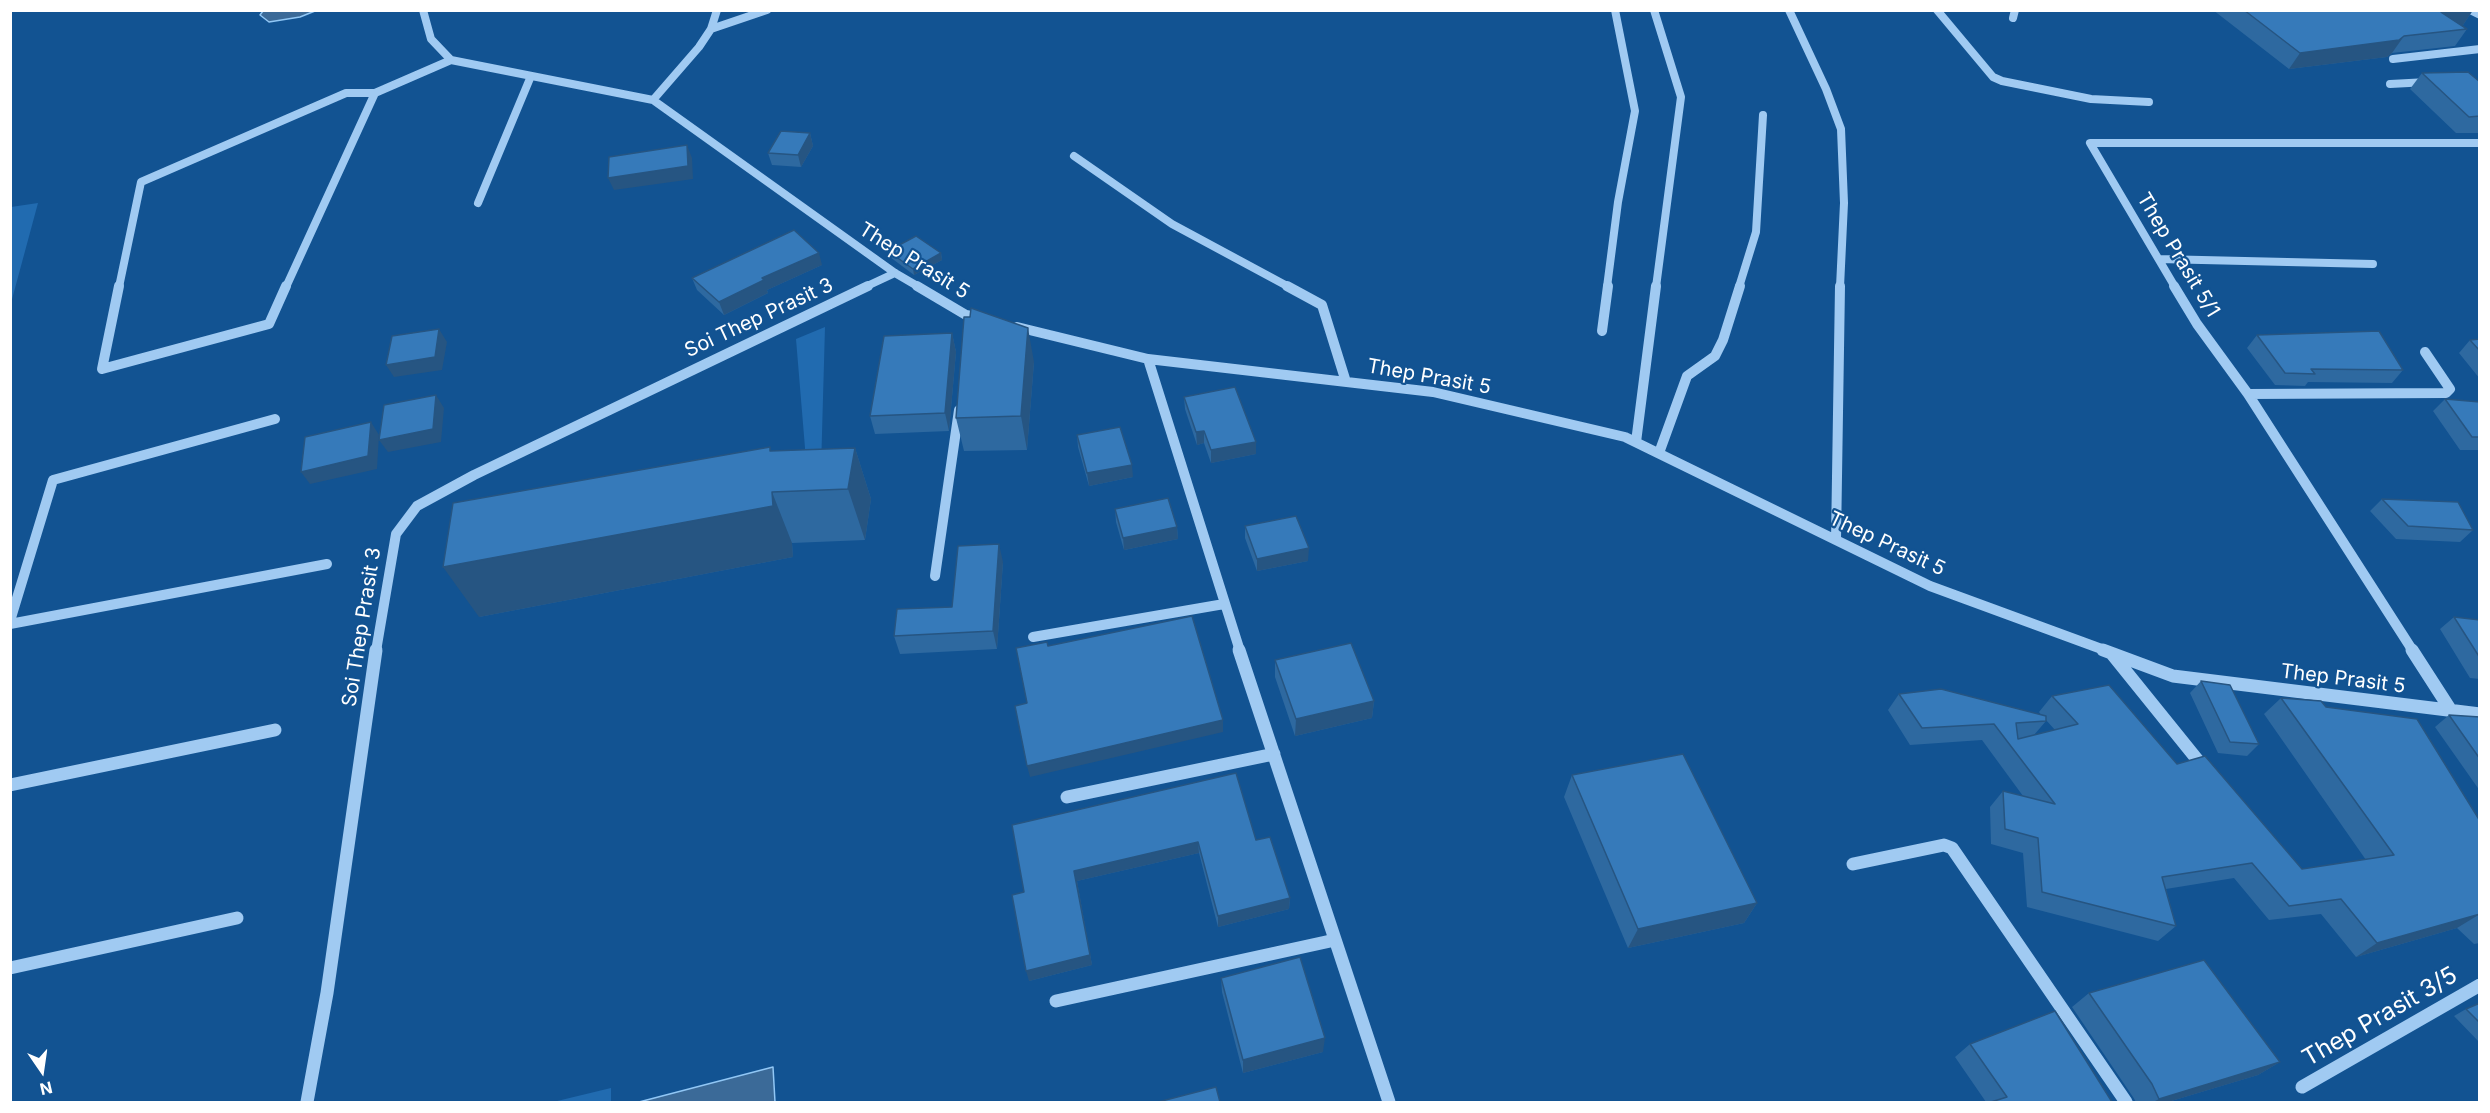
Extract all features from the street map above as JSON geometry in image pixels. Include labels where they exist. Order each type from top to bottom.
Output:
[{"type":"street","points":[[375,93],[269,324],[102,369],[141,182],[346,93],[375,93],[450,60],[431,39],[423,10]]},
{"type":"street","points":[[653,100],[711,29],[717,10]]},
{"type":"street","points":[[711,29],[767,10]]},
{"type":"street","points":[[1602,331],[1618,202],[1635,111],[1615,10]]},
{"type":"street","points":[[1636,442],[1681,97],[1654,10]]},
{"type":"street","points":[[1789,10],[1826,89],[1841,129],[1844,203],[1838,316],[1836,540]]},
{"type":"street","points":[[1937,10],[1993,76],[2002,81],[2091,99],[2149,102]]},
{"type":"street","points":[[2470,10],[2480,15]]},
{"type":"street","points":[[2393,59],[2480,49]]},
{"type":"street","name":"Thep Prasit 5","points":[[450,60],[653,100],[896,273],[966,320],[1000,323]]},
{"type":"street","points":[[478,203],[531,76]]},
{"type":"street","points":[[2390,84],[2435,82]]},
{"type":"street","points":[[1659,453],[1687,376],[1715,356],[1723,340],[1756,232],[1763,115]]},
{"type":"street","name":"Thep Prasit 5/1","points":[[2450,709],[2248,394],[2197,324],[2090,143],[2480,143]]},
{"type":"street","points":[[1074,156],[1172,224],[1322,305],[1346,382]]},
{"type":"street","points":[[2159,259],[2373,264]]},
{"type":"street","name":"Soi Thep Prasit 3","points":[[307,1102],[327,993],[370,685],[396,534],[417,506],[474,475],[896,273]]},
{"type":"street","name":"Thep Prasit 5","points":[[1012,326],[1148,359],[1433,392],[1625,437],[1930,586],[2172,676],[2480,714]]},
{"type":"street","points":[[2248,394],[2446,393],[2450,389],[2425,352]]},
{"type":"street","points":[[1148,359],[1224,604],[1389,1102]]},
{"type":"street","points":[[935,576],[960,400]]},
{"type":"street","points":[[275,418],[53,480],[10,622],[327,564]]},
{"type":"street","points":[[1033,637],[1224,604]]},
{"type":"street","points":[[2112,654],[2215,782]]},
{"type":"street","points":[[10,785],[275,730]]},
{"type":"street","points":[[1067,797],[1274,754]]},
{"type":"street","points":[[1853,864],[1944,845],[1952,848],[2126,1102]]},
{"type":"street","points":[[10,968],[237,918]]},
{"type":"street","points":[[1056,1000],[1335,940]]},
{"type":"street","name":"Thep Prasit 3/5","points":[[2302,1087],[2480,986]]},
{"type":"shaded area","points":[[263,11],[315,11],[300,17],[269,22],[260,15]]},
{"type":"shaded area","points":[[38,203],[11,303],[11,207]]},
{"type":"shaded area","points":[[825,327],[821,469],[807,472],[796,339]]},
{"type":"shaded area","points":[[773,1067],[775,1102],[639,1102]]},
{"type":"shaded area","points":[[611,1088],[611,1102],[553,1102]]},
{"type":"building","points":[[2244,10],[2456,10],[2441,12],[2467,29],[2404,36],[2399,40],[2300,53]]},
{"type":"building","points":[[2468,72],[2480,82],[2480,116],[2469,117],[2422,73]]},
{"type":"building","points":[[781,131],[810,133],[798,155],[768,153]]},
{"type":"building","points":[[687,145],[688,166],[608,178],[609,157]]},
{"type":"building","points":[[794,230],[819,253],[762,278],[764,280],[719,302],[692,278]]},
{"type":"building","points":[[916,236],[941,253],[913,269],[888,251]]},
{"type":"building","points":[[971,308],[1028,328],[1021,416],[956,418],[964,317],[970,317]]},
{"type":"building","points":[[439,329],[435,357],[386,365],[392,336]]},
{"type":"building","points":[[2379,331],[2403,370],[2311,369],[2315,374],[2285,373],[2257,335]]},
{"type":"building","points":[[952,333],[945,413],[870,416],[884,336]]},
{"type":"building","points":[[2480,339],[2480,351],[2470,340]]},
{"type":"building","points":[[1235,387],[1256,442],[1211,450],[1204,431],[1196,432],[1184,397]]},
{"type":"building","points":[[436,395],[433,429],[379,440],[384,405]]},
{"type":"building","points":[[2445,399],[2480,402],[2480,437],[2472,437]]},
{"type":"building","points":[[371,422],[368,456],[301,472],[305,437]]},
{"type":"building","points":[[1120,427],[1132,465],[1087,473],[1077,435]]},
{"type":"building","points":[[770,447],[770,451],[855,448],[848,489],[772,492],[773,506],[443,567],[453,503]]},
{"type":"building","points":[[1168,498],[1177,527],[1123,538],[1115,509]]},
{"type":"building","points":[[2382,499],[2458,502],[2473,530],[2408,526]]},
{"type":"building","points":[[1296,516],[1309,548],[1257,559],[1245,526]]},
{"type":"building","points":[[999,544],[993,631],[894,636],[897,609],[952,607],[958,546]]},
{"type":"building","points":[[1192,616],[1223,720],[1027,766],[1015,706],[1027,703],[1016,648],[1047,642],[1048,646]]},
{"type":"building","points":[[2454,617],[2480,620],[2480,658]]},
{"type":"building","points":[[1351,643],[1374,701],[1296,719],[1275,660]]},
{"type":"building","points":[[2201,681],[2230,685],[2259,744],[2230,742]]},
{"type":"building","points":[[2109,685],[2177,764],[2205,756],[2302,869],[2394,855],[2281,698],[2321,701],[2326,707],[2417,719],[2480,821],[2480,914],[2377,943],[2341,899],[2289,906],[2252,863],[2162,877],[2176,926],[2042,892],[2038,838],[2005,829],[2003,791],[2055,804],[1994,724],[1922,728],[1899,694],[1941,689],[2046,716],[2046,721],[2016,723],[2018,739],[2078,724],[2052,696]]},
{"type":"building","points":[[2449,715],[2480,717],[2480,759]]},
{"type":"building","points":[[1683,754],[1757,903],[1638,929],[1572,775]]},
{"type":"building","points":[[1236,773],[1256,840],[1270,837],[1290,898],[1218,916],[1198,842],[1074,871],[1090,955],[1026,971],[1012,895],[1024,892],[1012,825]]},
{"type":"building","points":[[1300,957],[1325,1038],[1243,1060],[1221,978]]},
{"type":"building","points":[[2204,960],[2280,1062],[2159,1099],[2152,1084],[2089,993]]},
{"type":"building","points":[[2480,1003],[2480,1023],[2466,1009]]},
{"type":"building","points":[[2055,1011],[2112,1102],[1991,1102],[2007,1097],[1970,1044]]},
{"type":"building","points":[[1216,1087],[1220,1102],[1158,1102]]}]
